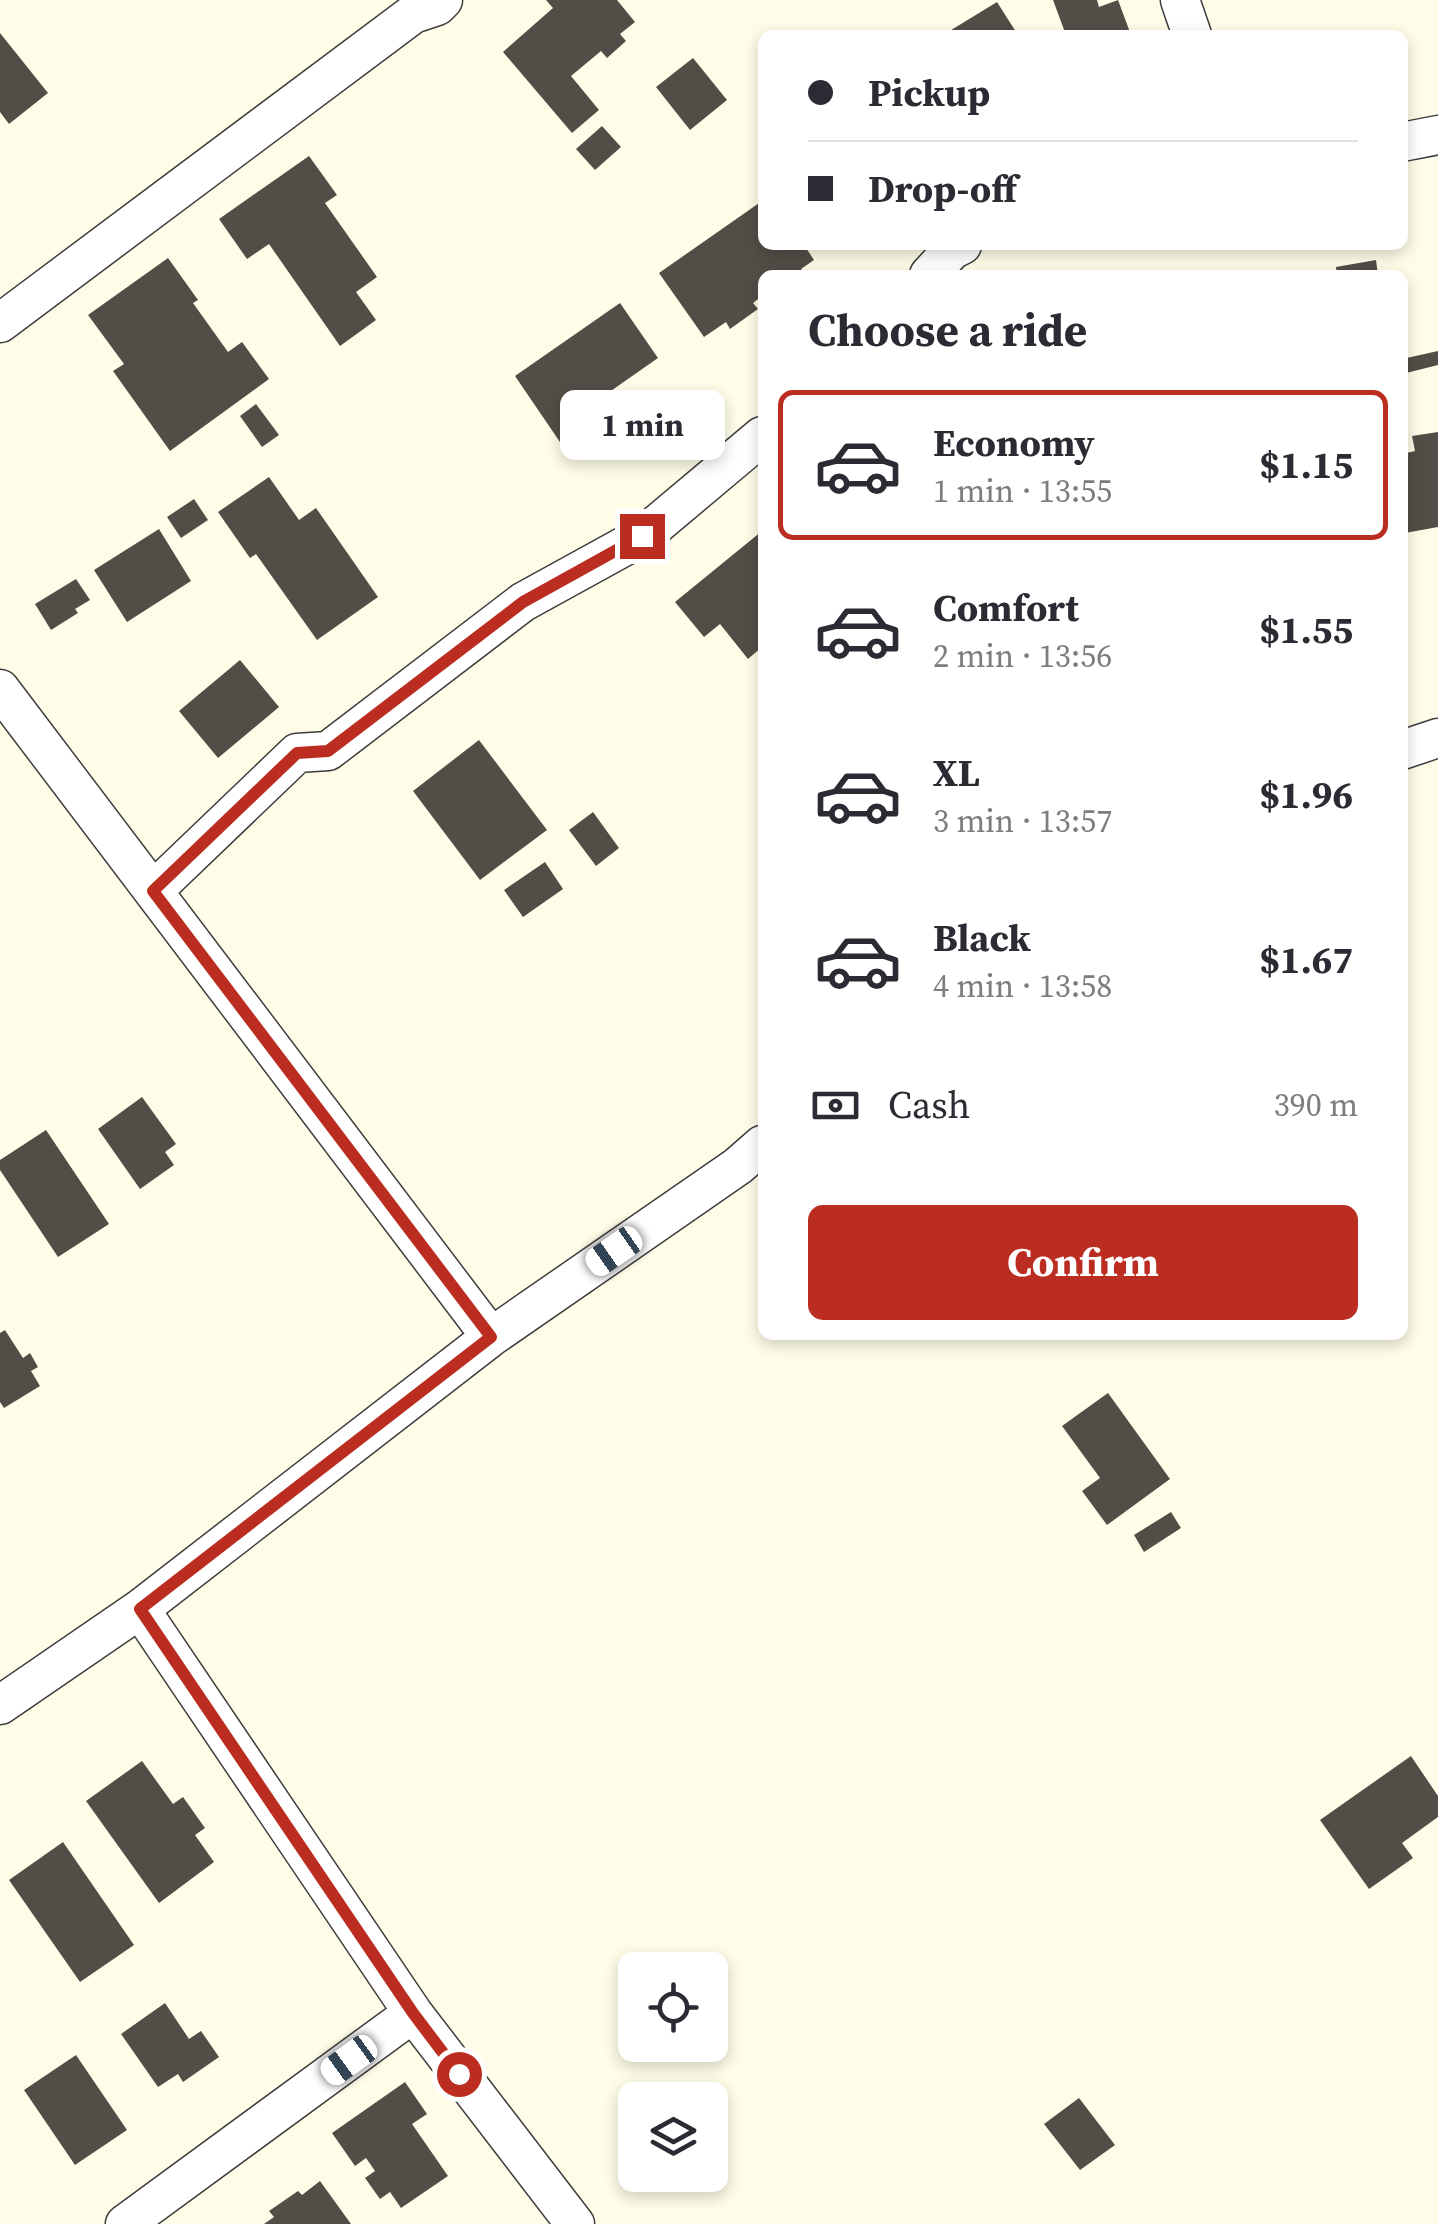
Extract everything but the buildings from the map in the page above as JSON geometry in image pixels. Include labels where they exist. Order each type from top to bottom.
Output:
[{"type":"street","points":[[0,323],[401,9],[437,6],[443,0]]},
{"type":"street","points":[[1180,0],[1190,30]]},
{"type":"street","points":[[1408,141],[1438,135]]},
{"type":"street","points":[[934,270],[952,250]]},
{"type":"street","points":[[153,891],[297,753],[328,751],[523,602],[642,536],[758,439]]},
{"type":"street","points":[[0,688],[491,1337]]},
{"type":"street","points":[[1408,748],[1438,738]]},
{"type":"street","points":[[0,1705],[140,1609],[491,1337],[758,1148]]},
{"type":"street","points":[[140,1609],[413,2013],[575,2224]]},
{"type":"street","points":[[125,2224],[413,2013]]},
{"type":"route","points":[[459,2074],[413,2013],[140,1609],[491,1337],[153,891],[297,753],[328,751],[523,602],[642,536]]}]
